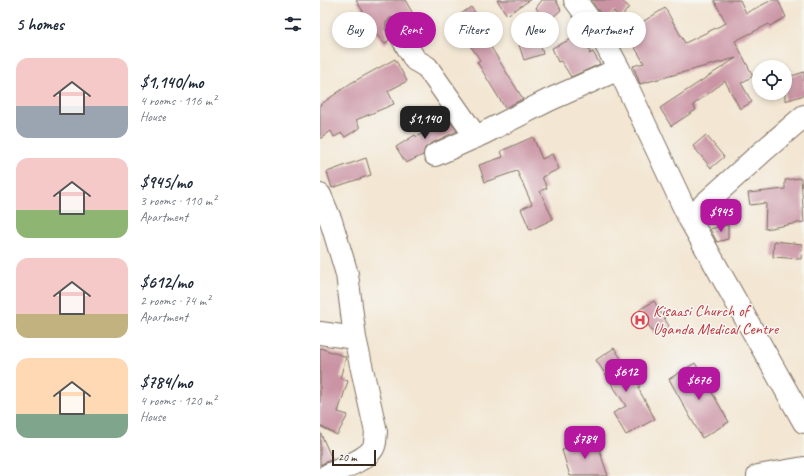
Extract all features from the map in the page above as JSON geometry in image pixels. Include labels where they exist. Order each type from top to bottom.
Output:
[{"type":"street","points":[[575,0],[600,34],[619,69],[689,218],[804,422]]},
{"type":"street","points":[[408,48],[415,60],[427,67],[476,137]]},
{"type":"street","points":[[435,155],[476,137],[549,100],[619,69]]},
{"type":"street","points":[[689,218],[804,116]]},
{"type":"street","points":[[320,195],[331,221],[347,274],[355,338],[376,432],[375,444],[371,451],[360,459],[326,476]]},
{"type":"street","points":[[320,333],[355,338]]},
{"type":"street","points":[[758,476],[804,468]]},
{"type":"building","points":[[356,0],[405,0],[412,12],[385,12],[385,44],[377,35],[377,12],[363,12]]},
{"type":"building","points":[[497,0],[530,0],[511,12],[507,15]]},
{"type":"building","points":[[542,0],[556,0],[561,10],[559,12],[539,12],[536,8]]},
{"type":"building","points":[[591,0],[623,0],[622,1],[629,7],[625,12],[599,12]]},
{"type":"building","points":[[714,0],[740,0],[746,13],[772,0],[778,0],[786,17],[770,26],[769,24],[735,41],[752,74],[752,77],[741,83],[752,102],[740,109],[725,81],[693,105],[696,110],[671,126],[660,108],[736,58],[640,84],[633,66],[644,63],[635,48],[646,48],[646,20],[665,8],[685,43],[726,23]]},
{"type":"building","points":[[471,7],[475,12],[464,12]]},
{"type":"building","points":[[567,41],[567,48],[588,48],[590,52],[589,54],[593,52],[600,64],[571,77],[561,61],[558,62],[552,48],[559,48],[559,45]]},
{"type":"building","points":[[472,48],[491,48],[523,99],[505,108],[477,62],[480,60]]},
{"type":"building","points":[[520,48],[541,48],[543,54],[524,60]]},
{"type":"building","points":[[395,59],[407,81],[388,91],[394,104],[356,120],[360,128],[345,137],[342,133],[334,137],[331,131],[320,139],[320,105],[351,83]]},
{"type":"building","points":[[804,72],[804,95],[792,99],[792,76]]},
{"type":"building","points":[[446,116],[457,131],[430,144],[425,148],[423,155],[406,163],[396,147],[415,135],[417,137]]},
{"type":"building","points":[[706,135],[724,157],[711,168],[693,146]]},
{"type":"building","points":[[533,137],[542,159],[552,154],[559,169],[542,177],[547,188],[540,191],[553,219],[530,230],[521,209],[532,204],[517,171],[485,182],[479,165],[503,157],[501,151]]},
{"type":"building","points":[[366,158],[371,175],[332,188],[327,172]]},
{"type":"building","points":[[801,178],[804,222],[765,229],[766,203],[750,205],[748,193],[785,189],[785,180]]},
{"type":"building","points":[[728,225],[728,239],[717,242],[710,229]]},
{"type":"building","points":[[774,241],[802,244],[801,259],[773,257]]},
{"type":"building","points":[[654,301],[669,326],[654,334],[639,310]]},
{"type":"building","points":[[320,348],[346,357],[340,378],[348,381],[338,412],[348,415],[337,435],[320,426]]},
{"type":"building","points":[[614,348],[640,387],[638,388],[655,419],[626,435],[613,413],[626,406],[596,360]]},
{"type":"building","points":[[695,363],[729,422],[702,438],[669,379]]},
{"type":"building","points":[[320,432],[332,459],[320,465]]},
{"type":"building","points":[[596,440],[608,476],[570,476],[562,450]]},
{"type":"place","name":"Kisaasi Church of Uganda Medical Centre","points":[[640,320]]}]
